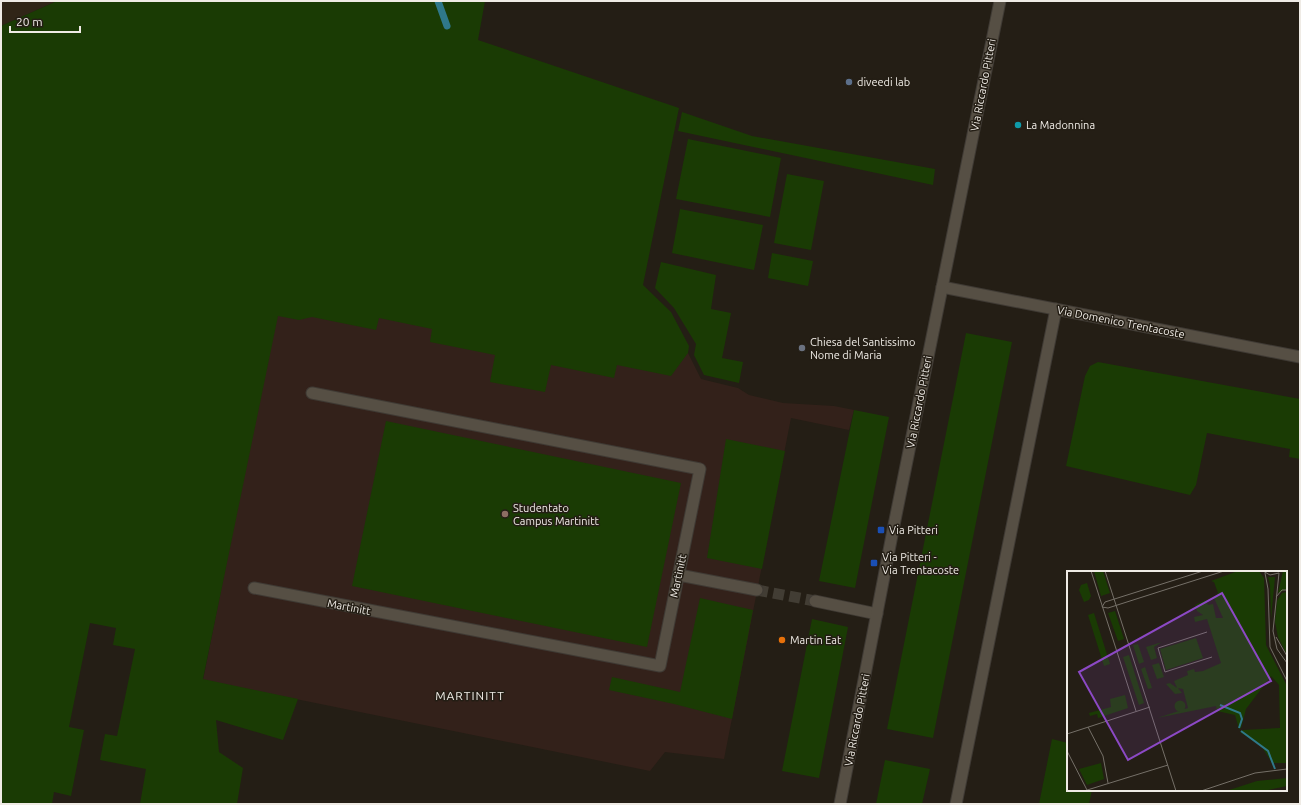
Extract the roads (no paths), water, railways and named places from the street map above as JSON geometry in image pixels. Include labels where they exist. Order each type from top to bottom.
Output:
[{"type":"street","name":"Via Riccardo Pitteri","points":[[840,804],[1000,1]]},
{"type":"street","name":"Via Domenico Trentacoste","points":[[942,287],[1300,357]]},
{"type":"street","points":[[956,804],[1056,309]]},
{"type":"street","name":"Martinitt","points":[[254,588],[660,666],[700,469],[312,393]]},
{"type":"street","points":[[679,575],[757,590]]},
{"type":"street","points":[[815,601],[877,614]]},
{"type":"waterway","points":[[438,1],[447,26]]},
{"type":"tunnel","points":[[757,590],[815,601]]},
{"type":"place","name":"diveedi lab","points":[[849,82]]},
{"type":"place","name":"La Madonnina","points":[[1018,125]]},
{"type":"place","name":"Chiesa del Santissimo Nome di Maria","points":[[802,348]]},
{"type":"place","name":"Studentato Campus Martinitt","points":[[505,514]]},
{"type":"place","name":"Via Pitteri","points":[[881,530]]},
{"type":"place","name":"Via Pitteri - Via Trentacoste","points":[[874,563]]},
{"type":"place","name":"Martin Eat","points":[[782,640]]},
{"type":"district","name":"MARTINITT","points":[[470,695]]}]
